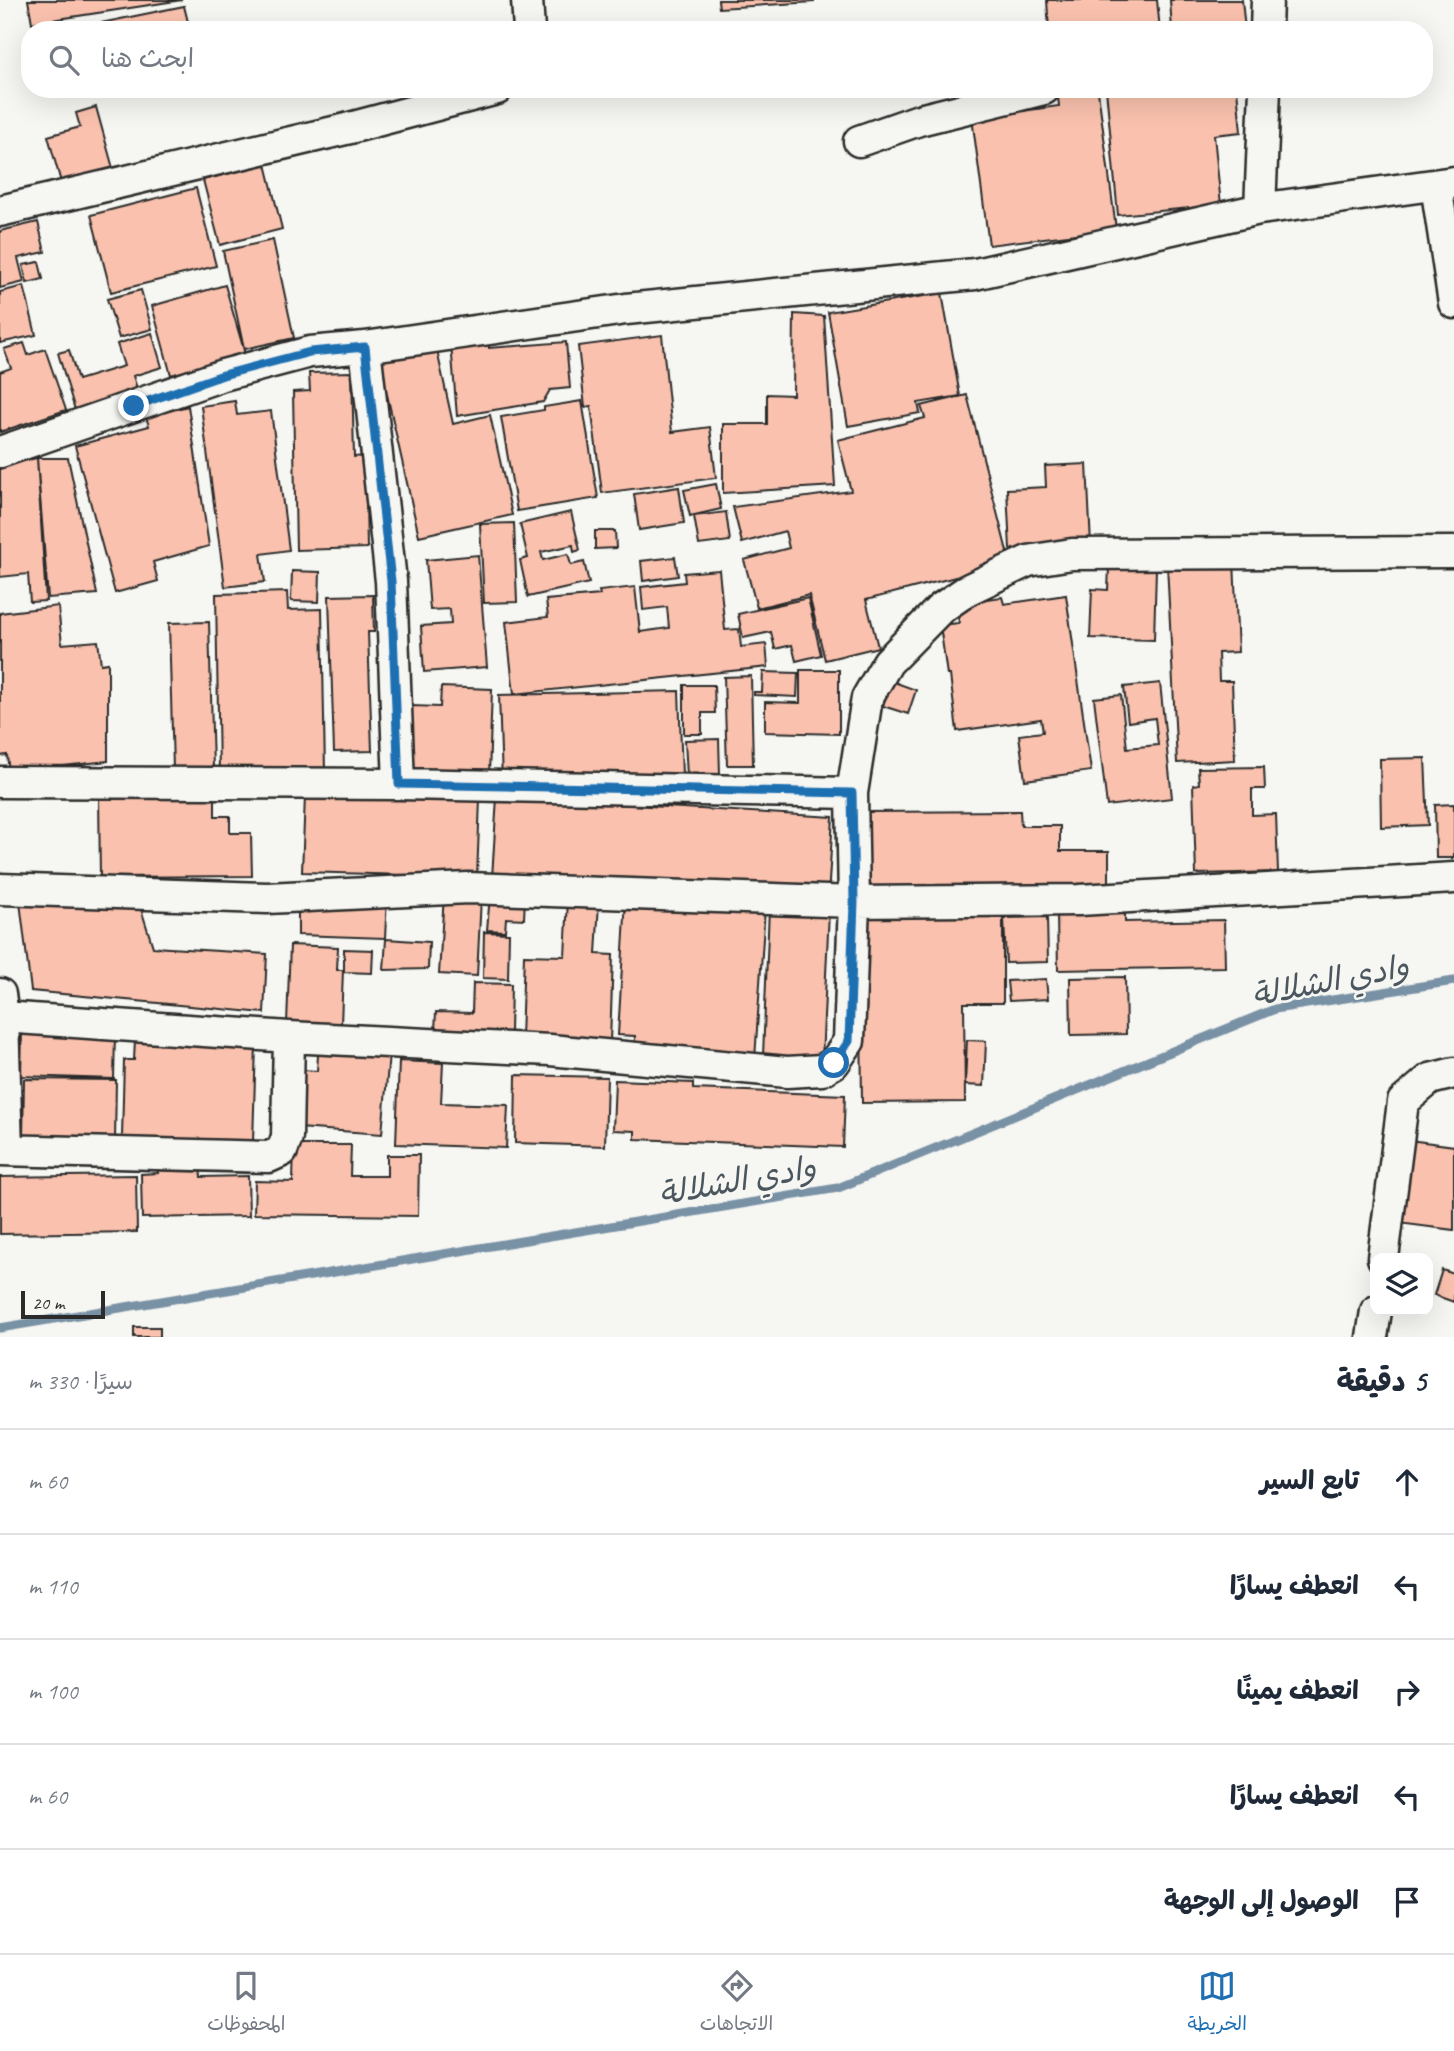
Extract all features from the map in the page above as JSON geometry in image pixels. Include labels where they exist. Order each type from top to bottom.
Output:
[{"type":"street","points":[[527,0],[528,21]]},
{"type":"street","points":[[1266,0],[1266,21]]},
{"type":"street","points":[[0,211],[346,129],[463,98]]},
{"type":"street","points":[[859,141],[919,120],[1008,98]]},
{"type":"street","points":[[1260,209],[1265,98]]},
{"type":"street","points":[[0,452],[223,375],[310,352],[365,347],[626,309],[975,274],[1260,209],[1445,183],[1454,303]]},
{"type":"street","points":[[365,347],[391,581],[399,784]]},
{"type":"street","points":[[289,1037],[287,1137],[282,1151],[268,1157],[3,1150],[1,1006],[289,1037],[551,1050],[787,1072],[822,1070],[834,1063],[849,1041],[854,902],[852,793],[867,698],[888,662],[940,609],[969,589],[1028,561],[1072,554],[1454,552]]},
{"type":"street","points":[[0,782],[399,784],[852,793]]},
{"type":"street","points":[[0,889],[267,898],[468,888],[854,902],[1079,900],[1454,878]]},
{"type":"street","points":[[1384,1253],[1403,1102],[1430,1079],[1454,1073]]},
{"type":"street","points":[[1372,1337],[1375,1316]]},
{"type":"building","points":[[28,0],[182,0],[45,21],[32,21]]},
{"type":"building","points":[[718,0],[814,0],[814,2],[719,8]]},
{"type":"building","points":[[1047,0],[1157,0],[1159,21],[1048,21]]},
{"type":"building","points":[[1170,0],[1242,0],[1244,21],[1171,21]]},
{"type":"building","points":[[184,6],[188,21],[111,21]]},
{"type":"building","points":[[1058,98],[1099,98],[1116,229],[989,245],[972,118],[1059,106]]},
{"type":"building","points":[[1107,98],[1238,98],[1241,132],[1214,135],[1221,205],[1118,215]]},
{"type":"building","points":[[96,107],[114,172],[62,186],[48,136],[80,127],[76,113]]},
{"type":"building","points":[[266,164],[282,229],[220,245],[203,180]]},
{"type":"building","points":[[196,188],[216,266],[111,292],[91,215]]},
{"type":"building","points":[[38,222],[45,252],[18,258],[24,282],[0,288],[0,231]]},
{"type":"building","points":[[273,240],[294,338],[244,349],[223,251]]},
{"type":"building","points":[[39,262],[43,279],[27,283],[23,265]]},
{"type":"building","points":[[225,285],[245,354],[171,375],[152,306]]},
{"type":"building","points":[[24,286],[36,335],[0,343],[0,292]]},
{"type":"building","points":[[141,290],[152,329],[119,338],[107,299]]},
{"type":"building","points":[[942,293],[960,396],[918,403],[920,413],[848,426],[828,312]]},
{"type":"building","points":[[794,314],[824,316],[835,486],[723,493],[723,424],[767,424],[767,394],[793,395]]},
{"type":"building","points":[[152,333],[162,367],[133,376],[138,391],[75,410],[58,353],[69,350],[78,380],[124,366],[117,344]]},
{"type":"building","points":[[662,335],[672,432],[710,427],[716,478],[602,493],[591,406],[585,407],[578,346]]},
{"type":"building","points":[[489,340],[489,348],[566,342],[570,388],[550,390],[543,402],[457,416],[451,344]]},
{"type":"building","points":[[24,343],[28,355],[45,349],[66,410],[0,432],[0,372],[11,368],[4,349]]},
{"type":"building","points":[[436,346],[453,424],[490,415],[512,515],[419,536],[379,359]]},
{"type":"building","points":[[352,372],[354,457],[365,456],[367,548],[296,550],[293,392],[310,391],[309,373]]},
{"type":"building","points":[[967,395],[1010,563],[866,600],[878,647],[825,660],[809,595],[757,608],[744,560],[789,548],[785,531],[742,543],[733,507],[851,491],[838,440],[925,418],[921,406]]},
{"type":"building","points":[[235,401],[237,415],[271,411],[289,550],[261,554],[265,582],[225,587],[201,406]]},
{"type":"building","points":[[582,401],[598,498],[517,511],[501,417]]},
{"type":"building","points":[[188,406],[209,546],[153,562],[158,581],[115,593],[75,446],[149,426],[146,417]]},
{"type":"building","points":[[37,458],[68,458],[97,594],[48,598]]},
{"type":"building","points":[[37,458],[46,601],[30,602],[28,574],[0,577],[0,466]]},
{"type":"building","points":[[1087,464],[1091,545],[1010,549],[1007,489],[1046,487],[1045,466]]},
{"type":"building","points":[[716,484],[721,509],[690,516],[684,490]]},
{"type":"building","points":[[679,487],[684,523],[639,530],[634,494]]},
{"type":"building","points":[[571,512],[580,550],[574,552],[573,545],[541,552],[543,560],[568,554],[571,565],[584,562],[589,583],[528,597],[520,560],[528,558],[520,524]]},
{"type":"building","points":[[726,512],[730,541],[699,545],[694,516]]},
{"type":"building","points":[[514,523],[517,602],[484,603],[480,524]]},
{"type":"building","points":[[595,531],[615,531],[616,548],[595,549]]},
{"type":"building","points":[[478,555],[487,667],[424,672],[421,626],[451,624],[450,609],[430,610],[426,560]]},
{"type":"building","points":[[675,557],[678,576],[643,581],[641,561]]},
{"type":"building","points":[[1234,560],[1238,652],[1218,653],[1219,681],[1232,681],[1235,760],[1177,763],[1167,564]]},
{"type":"building","points":[[1109,567],[1156,568],[1154,640],[1090,638],[1092,589],[1108,590]]},
{"type":"building","points":[[719,570],[725,630],[739,629],[741,647],[766,644],[768,667],[514,694],[506,622],[548,617],[546,600],[600,595],[599,591],[635,587],[640,632],[669,628],[667,607],[643,610],[641,587],[685,582],[684,573]]},
{"type":"building","points":[[292,571],[320,572],[319,602],[291,601]]},
{"type":"building","points":[[287,592],[288,610],[322,609],[325,772],[219,774],[216,594]]},
{"type":"building","points":[[373,595],[374,632],[368,632],[372,751],[334,752],[329,596]]},
{"type":"building","points":[[1066,595],[1091,771],[1025,780],[1019,735],[1043,732],[1041,719],[957,731],[940,625],[959,623],[956,603],[1002,597],[1004,604]]},
{"type":"building","points":[[808,598],[821,655],[796,661],[792,645],[775,649],[771,632],[743,638],[738,614]]},
{"type":"building","points":[[58,606],[62,644],[98,641],[101,664],[108,663],[108,761],[9,772],[7,755],[0,756],[0,613]]},
{"type":"building","points":[[209,622],[213,768],[173,769],[169,623]]},
{"type":"building","points":[[800,670],[839,670],[839,734],[765,732],[765,702],[800,703]]},
{"type":"building","points":[[763,672],[798,673],[797,697],[754,695],[754,692],[762,692]]},
{"type":"building","points":[[751,676],[753,765],[727,765],[724,677]]},
{"type":"building","points":[[891,681],[916,690],[908,714],[883,706]]},
{"type":"building","points":[[1160,683],[1172,798],[1107,806],[1094,698],[1121,695],[1127,748],[1158,745],[1155,718],[1128,722],[1124,687]]},
{"type":"building","points":[[684,685],[714,685],[715,713],[702,713],[702,734],[684,734]]},
{"type":"building","points":[[441,687],[492,689],[489,776],[409,772],[412,706],[440,707]]},
{"type":"building","points":[[679,691],[682,776],[502,781],[499,695]]},
{"type":"building","points":[[719,739],[720,775],[687,776],[685,740]]},
{"type":"building","points":[[1425,758],[1428,825],[1381,827],[1380,759]]},
{"type":"building","points":[[1264,767],[1265,789],[1252,789],[1252,815],[1276,814],[1278,872],[1196,874],[1193,785],[1199,784],[1198,768]]},
{"type":"building","points":[[215,793],[215,816],[230,816],[230,833],[251,833],[252,876],[100,877],[99,794]]},
{"type":"building","points":[[305,796],[480,799],[477,877],[302,872]]},
{"type":"building","points":[[497,797],[833,817],[828,898],[492,878]]},
{"type":"building","points":[[1454,804],[1454,858],[1436,858],[1435,805]]},
{"type":"building","points":[[1020,811],[1021,826],[1060,826],[1060,851],[1109,851],[1109,891],[865,893],[864,812]]},
{"type":"building","points":[[298,895],[387,898],[385,938],[298,935]]},
{"type":"building","points":[[444,895],[481,897],[477,976],[439,974]]},
{"type":"building","points":[[490,895],[525,897],[524,919],[506,918],[505,931],[487,930]]},
{"type":"building","points":[[626,899],[765,908],[755,1059],[634,1052],[635,1036],[618,1035]]},
{"type":"building","points":[[568,900],[599,902],[596,954],[613,955],[610,1042],[521,1038],[524,955],[565,956]]},
{"type":"building","points":[[20,902],[141,909],[153,947],[267,954],[264,1013],[31,991]]},
{"type":"building","points":[[769,908],[829,911],[822,1059],[763,1056]]},
{"type":"building","points":[[1125,914],[1125,922],[1224,920],[1225,967],[1058,970],[1057,915]]},
{"type":"building","points":[[860,916],[1003,916],[1003,1003],[964,1003],[965,1102],[862,1103]]},
{"type":"building","points":[[1047,917],[1048,962],[1006,963],[1004,918]]},
{"type":"building","points":[[484,932],[509,933],[508,979],[483,978]]},
{"type":"building","points":[[386,939],[429,942],[428,969],[384,970]]},
{"type":"building","points":[[290,945],[338,947],[337,970],[343,970],[341,1025],[287,1023]]},
{"type":"building","points":[[344,949],[373,950],[372,973],[344,972]]},
{"type":"building","points":[[1125,977],[1126,1034],[1071,1035],[1070,978]]},
{"type":"building","points":[[1046,979],[1048,999],[1009,1001],[1007,981]]},
{"type":"building","points":[[473,983],[511,984],[510,1032],[435,1030],[436,1012],[472,1013]]},
{"type":"building","points":[[22,1031],[115,1034],[114,1079],[21,1076]]},
{"type":"building","points":[[319,1039],[389,1054],[382,1134],[299,1128],[304,1070],[317,1071]]},
{"type":"building","points":[[135,1040],[256,1044],[253,1142],[122,1138],[124,1060],[134,1060]]},
{"type":"building","points":[[967,1040],[986,1041],[984,1086],[965,1085]]},
{"type":"building","points":[[399,1061],[443,1063],[441,1103],[508,1105],[506,1148],[396,1144]]},
{"type":"building","points":[[516,1075],[607,1077],[605,1146],[515,1143]]},
{"type":"building","points":[[24,1079],[116,1080],[115,1141],[23,1139]]},
{"type":"building","points":[[615,1080],[693,1083],[693,1089],[845,1095],[843,1147],[635,1139],[635,1131],[613,1130]]},
{"type":"building","points":[[1409,1140],[1454,1146],[1454,1230],[1398,1223]]},
{"type":"building","points":[[294,1145],[351,1145],[350,1176],[387,1176],[387,1155],[419,1155],[418,1216],[254,1214],[255,1181],[293,1182]]},
{"type":"building","points":[[157,1165],[200,1165],[201,1177],[248,1176],[249,1216],[142,1218],[141,1174],[158,1173]]},
{"type":"building","points":[[136,1175],[137,1232],[0,1234],[0,1177]]},
{"type":"building","points":[[1442,1270],[1454,1274],[1454,1302],[1434,1295]]},
{"type":"building","points":[[134,1327],[160,1327],[160,1337],[134,1337]]},
{"type":"waterway","name":"وادي الشلالة","points":[[0,1328],[838,1188],[1275,1009],[1454,981]]},
{"type":"route","points":[[134,406],[223,375],[310,352],[365,347],[391,581],[399,784],[852,793],[854,902],[849,1041],[834,1063]]}]
